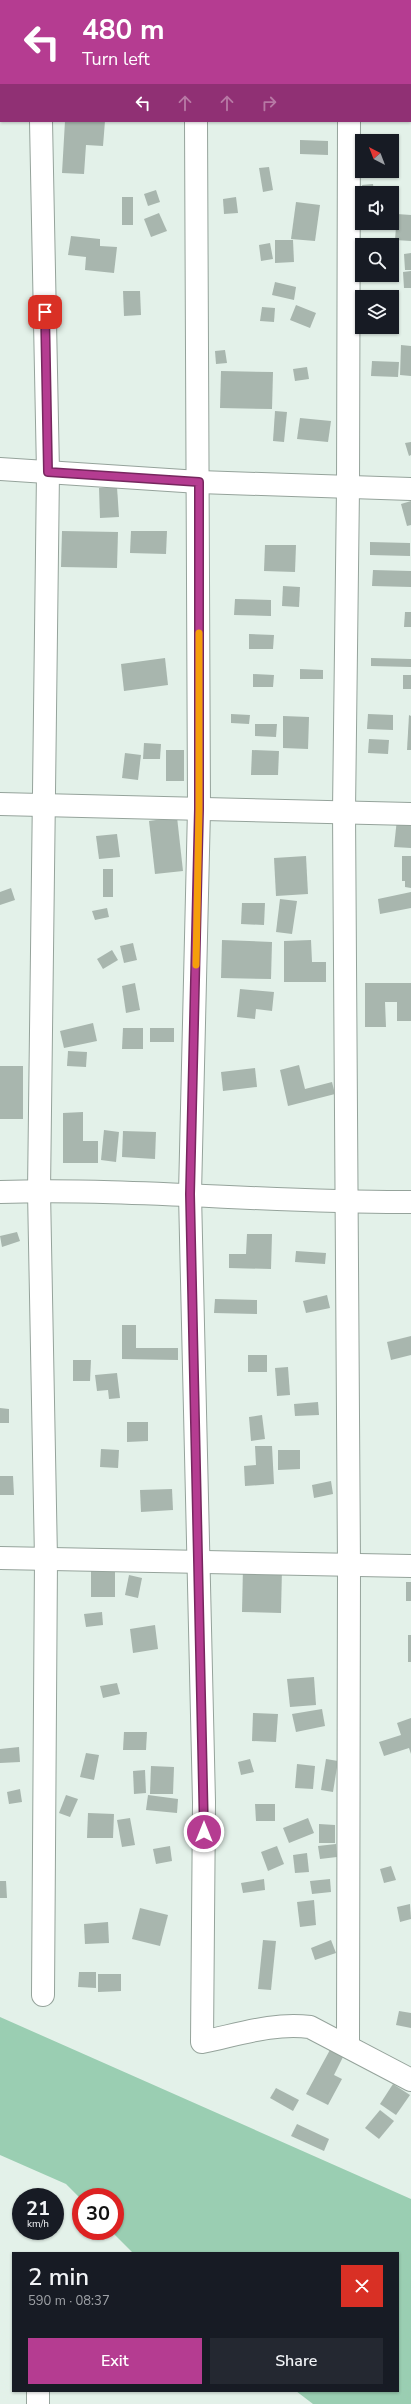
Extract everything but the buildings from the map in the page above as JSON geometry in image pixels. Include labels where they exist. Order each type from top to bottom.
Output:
[{"type":"street","points":[[41,122],[48,472],[42,806],[39,1191],[46,1559],[42,1995]]},
{"type":"street","points":[[196,122],[199,482],[199,809],[190,1194],[200,1563],[204,1802],[202,2042],[294,2025],[310,2027],[411,2080]]},
{"type":"street","points":[[348,2046],[349,1566],[344,811],[348,488],[349,122]]},
{"type":"street","points":[[0,469],[199,482],[411,489]]},
{"type":"street","points":[[0,804],[344,811],[411,814]]},
{"type":"street","points":[[0,1192],[39,1191],[190,1194],[347,1202],[411,1202]]},
{"type":"street","points":[[0,1558],[349,1566],[411,1566]]},
{"type":"street","points":[[38,2392],[38,2404]]},
{"type":"green space","points":[[0,2017],[411,2199],[411,2404],[313,2404],[297,2392],[399,2392],[399,2252],[132,2252],[120,2240],[124,2240],[124,2188],[72,2188],[72,2190],[66,2184],[0,2155]]},
{"type":"slow traffic","points":[[196,965],[199,809],[199,633]]},
{"type":"route","points":[[45,312],[48,472],[199,482],[199,809],[190,1194],[200,1563],[204,1832]]}]
